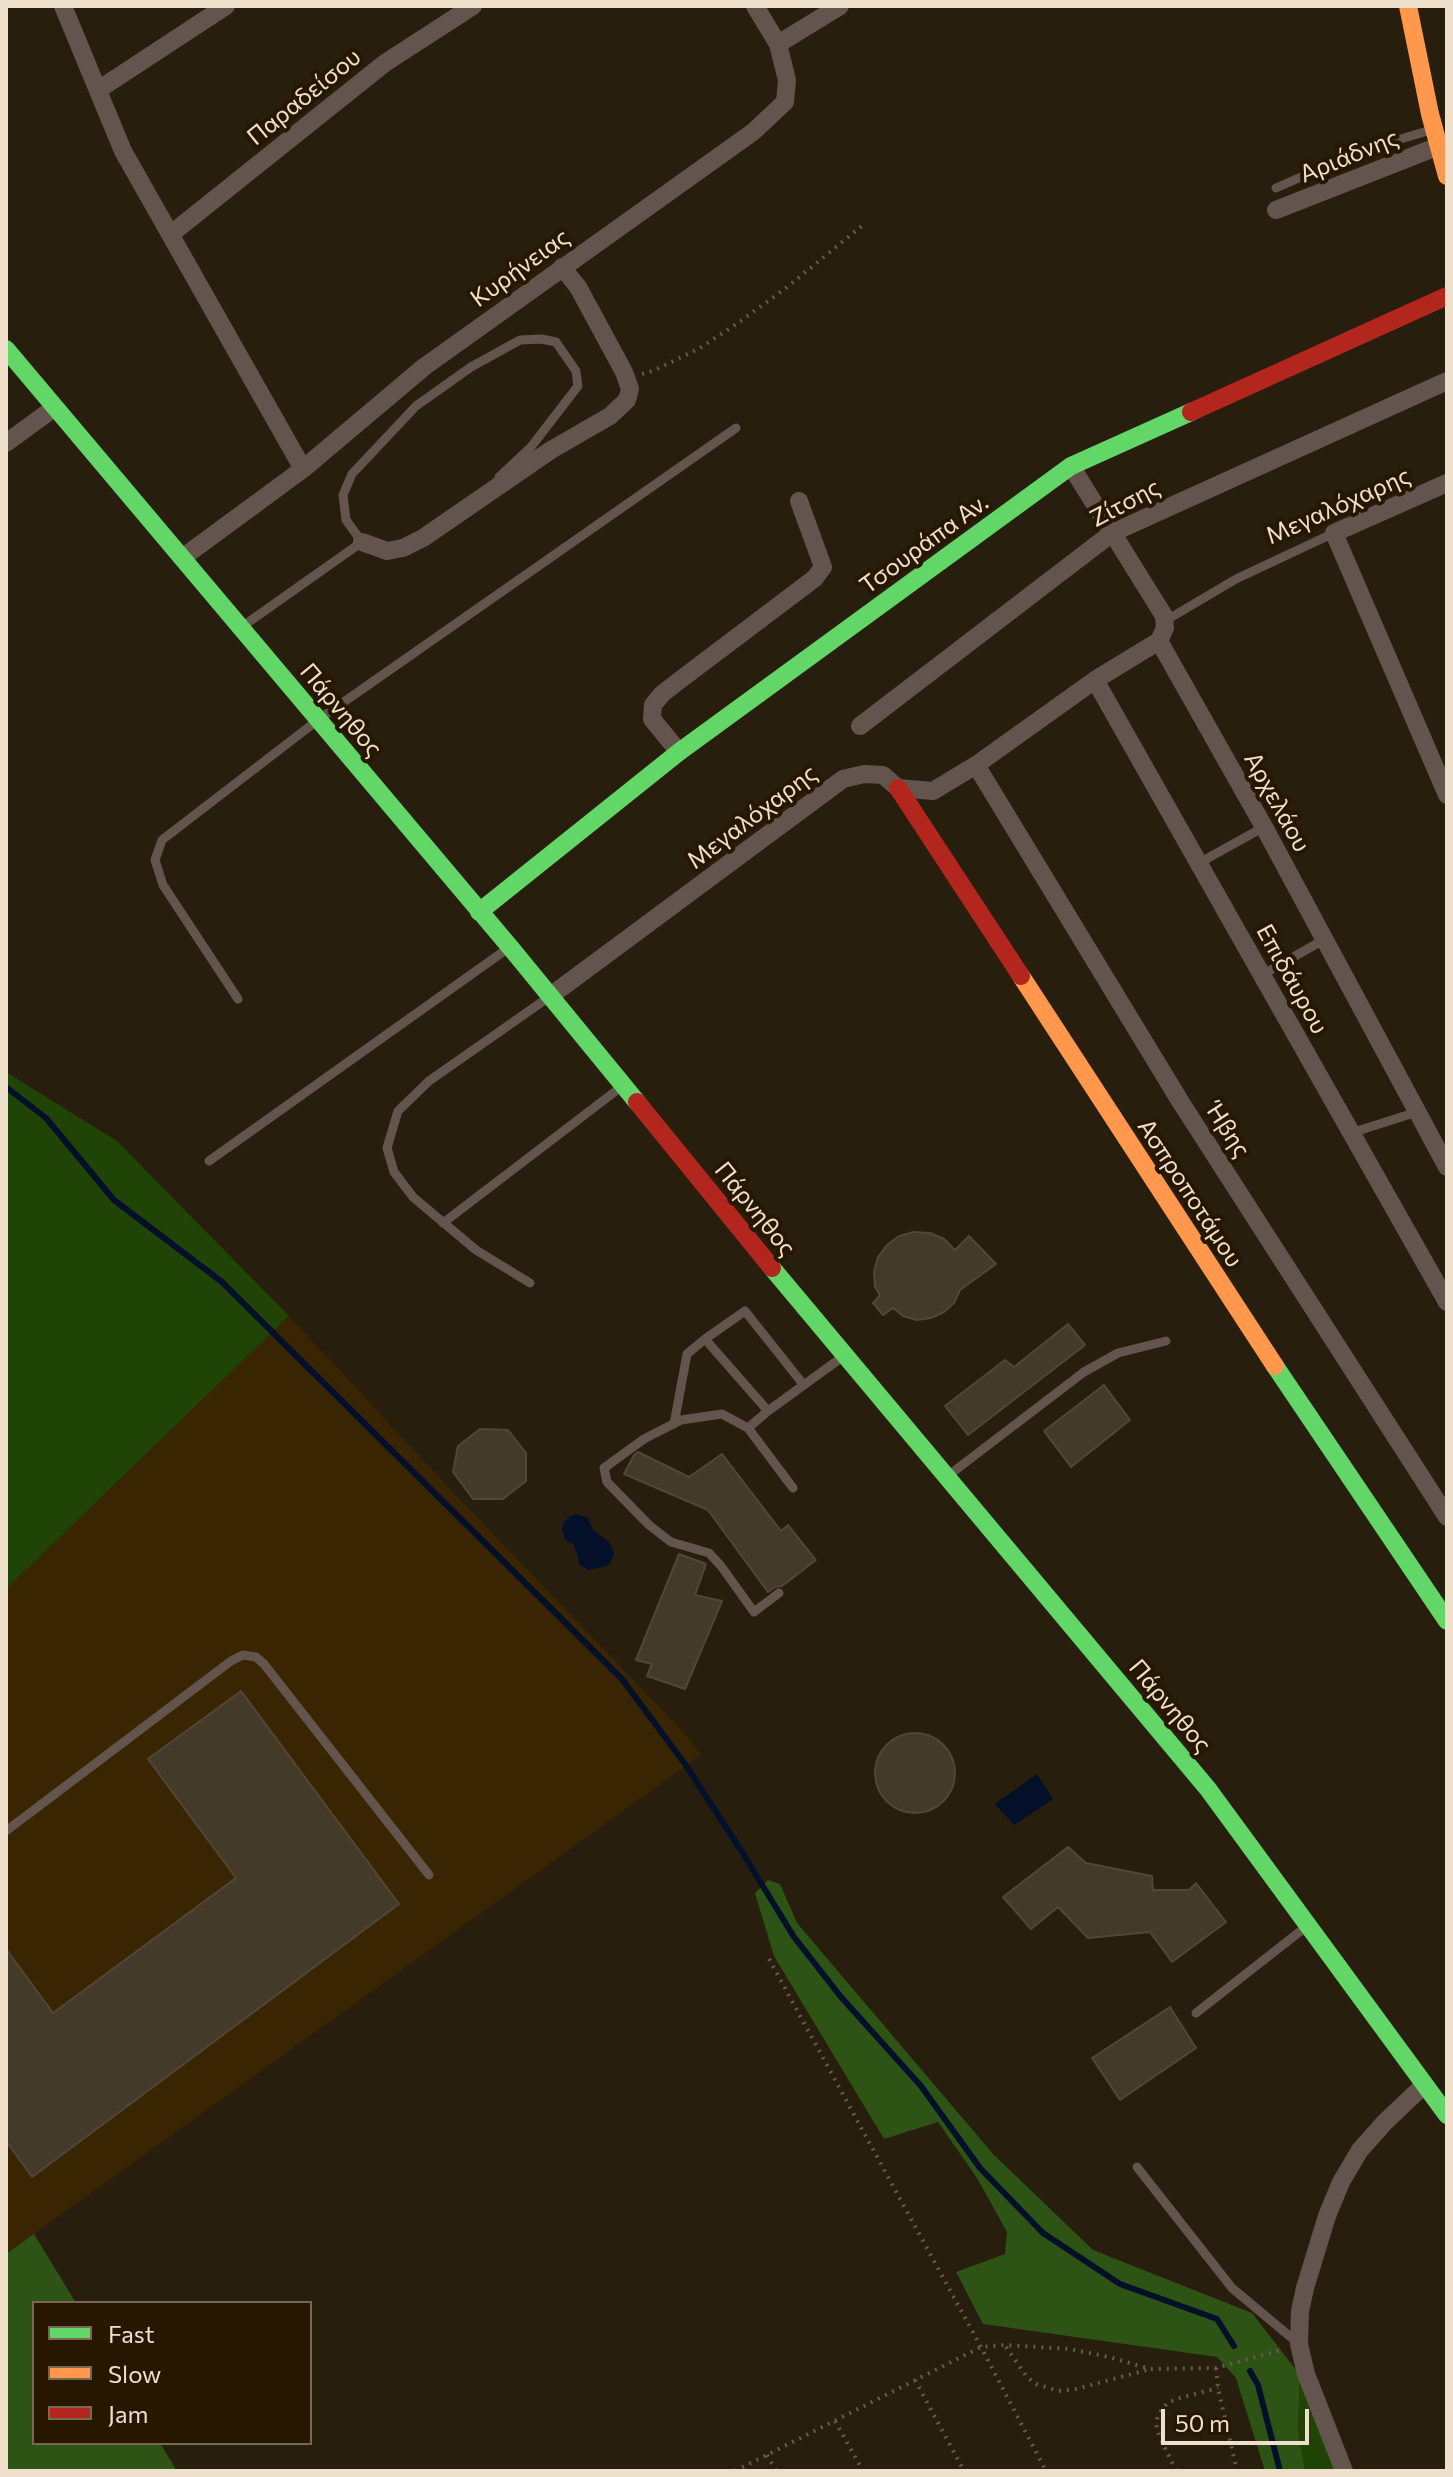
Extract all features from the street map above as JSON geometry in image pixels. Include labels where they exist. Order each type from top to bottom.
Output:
[{"type":"main road","points":[[1408,6],[1447,176]]},
{"type":"main road","name":"Τσουράπα Αν.","points":[[479,912],[679,752],[1071,466],[1447,296]]},
{"type":"main road","name":"Πάρνηθος","points":[[6,349],[510,947],[844,1356],[1208,1789],[1447,2115]]},
{"type":"main road","name":"Ασπροποτάμου","points":[[898,788],[1304,1411],[1447,1621]]},
{"type":"street","points":[[63,6],[123,151],[303,469]]},
{"type":"street","points":[[98,90],[226,6]]},
{"type":"street","name":"Παραδείσου","points":[[171,234],[385,63],[473,6]]},
{"type":"street","points":[[755,6],[778,44],[840,6]]},
{"type":"street","name":"Κυρήνειας","points":[[182,558],[303,469],[424,367],[753,132],[785,102],[787,80],[778,44]]},
{"type":"street","name":"Αριάδνης","points":[[1276,210],[1440,147]]},
{"type":"street","points":[[362,542],[387,551],[403,548],[423,538],[551,450],[610,416],[627,400],[630,389],[624,372],[578,287],[562,267]]},
{"type":"street","points":[[6,381],[23,370]]},
{"type":"street","name":"Ζίτσης","points":[[860,726],[1112,533],[1447,381]]},
{"type":"street","points":[[6,443],[54,408]]},
{"type":"street","points":[[1071,466],[1165,621],[1159,641]]},
{"type":"street","name":"Μεγαλόχαρης","points":[[1334,533],[1447,483]]},
{"type":"street","points":[[679,752],[652,719],[653,705],[662,694],[815,578],[823,567],[799,501]]},
{"type":"street","points":[[1334,533],[1440,761],[1447,795]]},
{"type":"street","name":"Μεγαλόχαρης","points":[[549,997],[843,779],[864,774],[883,775],[898,788],[933,791],[976,765],[1095,680],[1159,641]]},
{"type":"street","name":"Αρχελάου","points":[[1159,641],[1264,827],[1447,1167]]},
{"type":"street","name":"Επιδάυρου","points":[[1095,680],[1447,1302]]},
{"type":"street","name":"Ήβης","points":[[976,765],[1180,1101],[1447,1517]]},
{"type":"street","points":[[1344,2471],[1306,2374],[1299,2344],[1300,2311],[1323,2227],[1341,2182],[1360,2150],[1424,2085]]},
{"type":"lane","points":[[1276,188],[1360,151],[1440,147]]},
{"type":"lane","points":[[240,628],[362,542],[346,520],[343,495],[352,474],[416,406],[471,367],[520,340],[556,342],[576,371],[578,386],[531,447],[464,509]]},
{"type":"lane","points":[[238,999],[163,885],[155,860],[162,840],[318,720],[736,428]]},
{"type":"lane","name":"Μεγαλόχαρης","points":[[1165,621],[1236,579],[1334,533]]},
{"type":"lane","points":[[1199,863],[1264,827]]},
{"type":"lane","points":[[1262,975],[1325,939]]},
{"type":"lane","points":[[209,1161],[510,947]]},
{"type":"lane","points":[[530,1283],[476,1250],[413,1197],[394,1172],[387,1148],[398,1111],[429,1081],[549,997]]},
{"type":"lane","points":[[443,1223],[624,1085]]},
{"type":"lane","points":[[1351,1133],[1417,1112]]},
{"type":"lane","points":[[674,1424],[687,1354],[745,1311],[803,1384]]},
{"type":"lane","points":[[705,1339],[768,1411]]},
{"type":"lane","points":[[947,1477],[1084,1372],[1118,1353],[1166,1341]]},
{"type":"lane","points":[[748,1428],[844,1356]]},
{"type":"lane","points":[[779,1593],[754,1612],[709,1553],[671,1542],[649,1525],[607,1482],[604,1468],[644,1439],[681,1420],[722,1414],[748,1428],[793,1488]]},
{"type":"lane","points":[[6,1831],[243,1655],[256,1657],[264,1664],[429,1875]]},
{"type":"lane","points":[[1196,2013],[1307,1926]]},
{"type":"lane","points":[[1137,2167],[1232,2288],[1299,2344]]},
{"type":"path","points":[[624,372],[636,376],[700,348],[786,288],[863,225]]},
{"type":"path","points":[[769,1959],[1046,2471]]},
{"type":"path","points":[[1005,2345],[1027,2377],[1036,2384],[1058,2391],[1150,2369],[1216,2368],[1299,2344]]},
{"type":"path","points":[[735,2471],[981,2347],[1005,2345],[1070,2349],[1150,2369]]},
{"type":"path","points":[[1216,2368],[1237,2471]]},
{"type":"path","points":[[915,2380],[964,2471]]},
{"type":"path","points":[[1176,2471],[1159,2435],[1156,2424],[1158,2415],[1167,2403],[1218,2388]]},
{"type":"path","points":[[835,2421],[863,2471]]},
{"type":"path","points":[[767,2455],[776,2471]]},
{"type":"shaded area","points":[[289,1316],[687,1736],[701,1755],[6,2254],[6,1589]]},
{"type":"green space","points":[[6,1072],[117,1141],[289,1316],[6,1589]]},
{"type":"green space","points":[[768,1880],[780,1884],[797,1923],[993,2154],[1093,2250],[1252,2313],[1300,2375],[1298,2430],[1305,2471],[1265,2471],[1236,2378],[1217,2357],[983,2324],[956,2272],[1005,2254],[1007,2232],[977,2178],[938,2122],[884,2139],[774,1956],[755,1893]]},
{"type":"green space","points":[[34,2234],[75,2301],[32,2301],[32,2445],[161,2445],[177,2471],[6,2471],[6,2254]]},
{"type":"green space","points":[[1300,2375],[1337,2471],[1305,2471],[1298,2430]]},
{"type":"water","points":[[577,1514],[587,1517],[594,1531],[609,1542],[614,1553],[611,1562],[604,1567],[588,1570],[579,1564],[573,1544],[566,1540],[563,1524]]},
{"type":"water","points":[[1037,1774],[1053,1799],[1014,1825],[995,1804]]},
{"type":"building","points":[[914,1232],[930,1233],[944,1239],[955,1250],[969,1236],[996,1264],[960,1290],[954,1303],[944,1312],[931,1318],[917,1320],[903,1316],[893,1308],[883,1315],[873,1303],[880,1295],[875,1287],[874,1272],[878,1257],[899,1236]]},
{"type":"building","points":[[1068,1324],[1085,1345],[968,1435],[945,1406],[1005,1360],[1014,1367]]},
{"type":"building","points":[[1104,1385],[1130,1420],[1071,1467],[1044,1431]]},
{"type":"building","points":[[480,1429],[508,1430],[526,1453],[526,1481],[503,1499],[473,1499],[453,1472],[458,1446]]},
{"type":"building","points":[[638,1452],[689,1477],[722,1454],[781,1531],[788,1525],[816,1560],[782,1586],[768,1592],[708,1510],[624,1474]]},
{"type":"building","points":[[679,1554],[706,1564],[695,1595],[722,1601],[685,1689],[647,1676],[652,1664],[636,1660]]},
{"type":"building","points":[[241,1691],[399,1904],[32,2177],[6,2141],[6,1949],[53,2013],[236,1878],[148,1759]]},
{"type":"building","points":[[915,1733],[930,1736],[943,1745],[952,1758],[955,1773],[952,1788],[943,1801],[930,1810],[915,1813],[900,1810],[887,1801],[878,1788],[875,1773],[878,1758],[887,1745],[900,1736]]},
{"type":"building","points":[[1068,1847],[1086,1863],[1152,1876],[1153,1890],[1189,1890],[1196,1883],[1226,1922],[1172,1962],[1150,1932],[1088,1938],[1058,1907],[1031,1929],[1003,1897]]},
{"type":"building","points":[[1170,2007],[1196,2048],[1120,2100],[1092,2058]]},
{"type":"waterway","points":[[6,1087],[46,1118],[114,1200],[222,1282],[622,1679],[685,1764],[794,1937],[841,1997],[921,2086],[980,2168],[1043,2233],[1120,2284],[1217,2319],[1234,2346]]},
{"type":"waterway","points":[[1250,2371],[1258,2385],[1280,2471]]},
{"type":"traffic: fast","points":[[6,349],[637,1102]]},
{"type":"traffic: fast","points":[[479,912],[679,752],[1071,466],[1191,412]]},
{"type":"traffic: fast","points":[[772,1268],[1208,1789],[1447,2115]]},
{"type":"traffic: fast","points":[[1275,1366],[1447,1621]]},
{"type":"traffic: slow","points":[[1408,6],[1430,114],[1447,176]]},
{"type":"traffic: slow","points":[[1021,976],[1275,1366]]},
{"type":"traffic: jam","points":[[1191,412],[1447,296]]},
{"type":"traffic: jam","points":[[898,788],[1021,976]]},
{"type":"traffic: jam","points":[[637,1102],[772,1268]]}]
